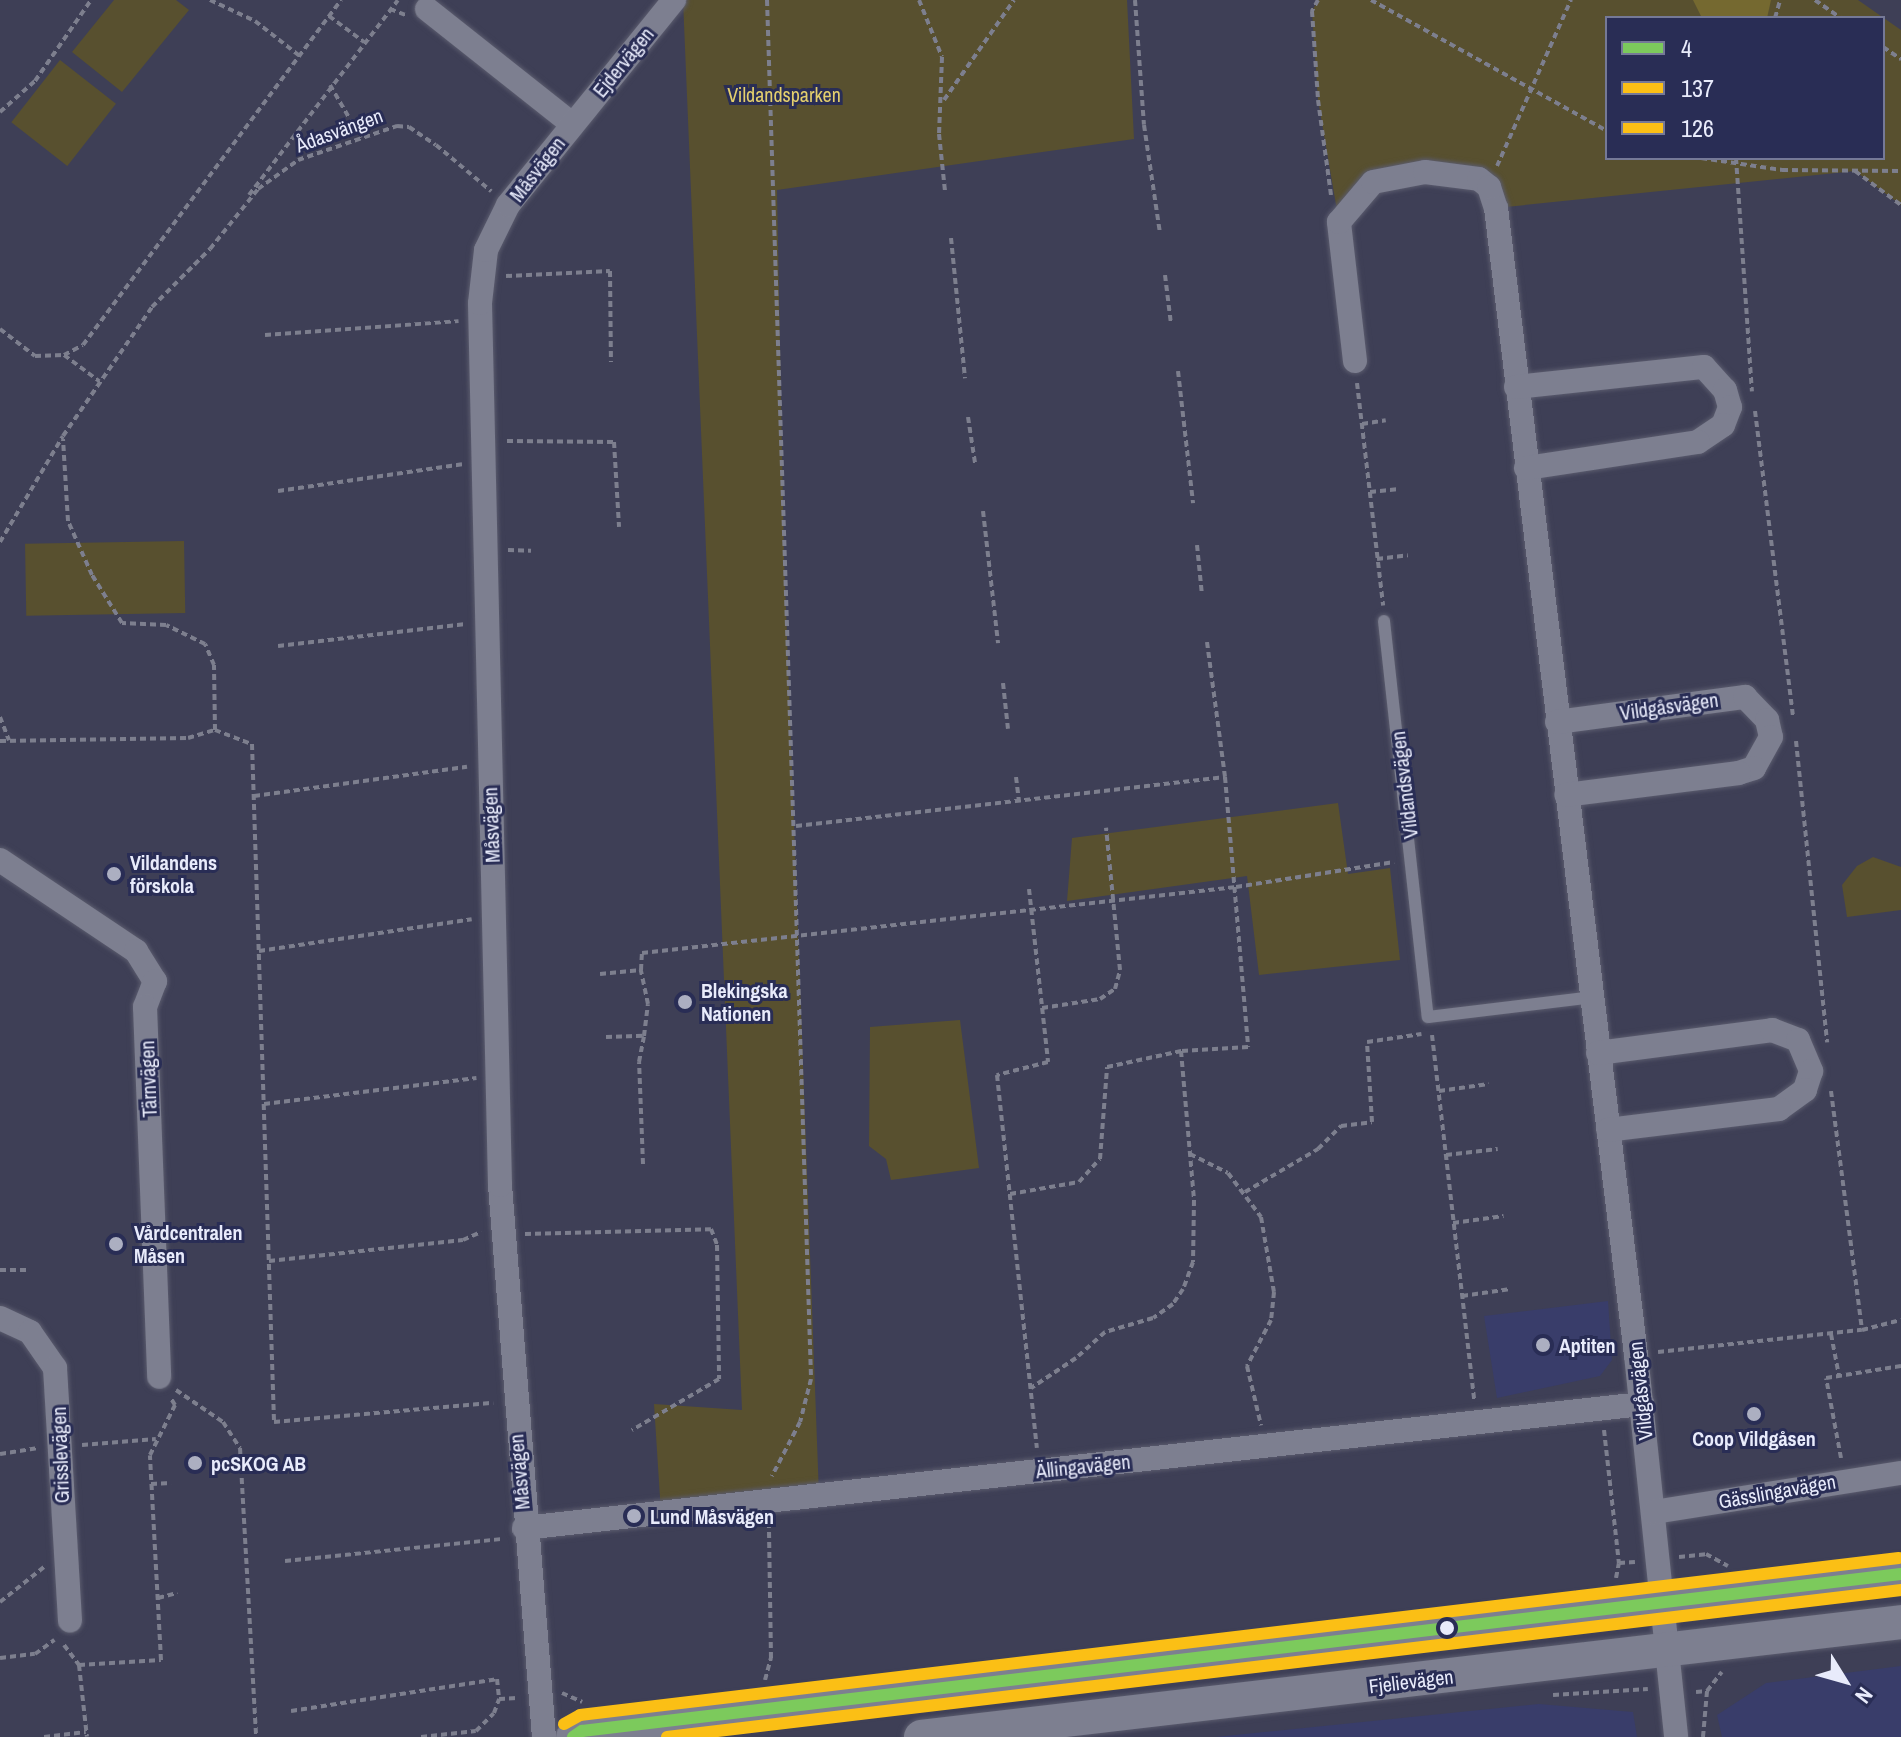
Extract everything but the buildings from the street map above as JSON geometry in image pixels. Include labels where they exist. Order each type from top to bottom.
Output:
[{"type":"main road","points":[[573,1737],[590,1730],[1901,1574]]},
{"type":"main road","name":"Fjelievägen","points":[[921,1737],[1669,1652],[1901,1622]]},
{"type":"street","name":"Ejdervägen","points":[[572,124],[674,0]]},
{"type":"street","name":"Måsvägen","points":[[427,9],[572,124],[508,205],[486,250],[480,323],[484,622],[502,1229],[513,1401],[544,1737]]},
{"type":"street","points":[[1355,361],[1339,222],[1364,189],[1394,176],[1468,174],[1489,187]]},
{"type":"street","name":"Vildgåsvägen","points":[[1489,187],[1496,208],[1566,795],[1594,997],[1598,1053],[1654,1512],[1676,1737]]},
{"type":"street","points":[[1516,387],[1704,367],[1721,382],[1730,407],[1713,437],[1698,442],[1526,468]]},
{"type":"street","name":"Vildgåsvägen","points":[[1557,722],[1745,697],[1767,720],[1771,737],[1754,768],[1739,773],[1566,795]]},
{"type":"street","name":"Tärnvägen","points":[[0,860],[136,951],[155,981],[145,1007],[159,1377]]},
{"type":"street","points":[[1598,1053],[1772,1030],[1798,1040],[1811,1071],[1805,1090],[1779,1109],[1608,1130]]},
{"type":"street","name":"Grisslevägen","points":[[0,1318],[30,1332],[49,1354],[58,1386],[70,1621]]},
{"type":"street","name":"Ällingavägen","points":[[525,1533],[770,1513],[1040,1471],[1642,1404]]},
{"type":"street","name":"Gässlingavägen","points":[[1654,1512],[1845,1479],[1901,1473]]},
{"type":"lane","name":"Vildandsvägen","points":[[1384,621],[1413,859],[1428,1017],[1594,997]]},
{"type":"path","points":[[0,112],[28,90],[91,0]]},
{"type":"path","points":[[210,0],[255,21],[301,57]]},
{"type":"path","points":[[0,329],[35,356],[64,355],[83,345],[341,0]]},
{"type":"path","points":[[0,542],[63,436],[152,307],[210,249],[330,84],[398,0]]},
{"type":"path","points":[[764,1686],[771,1658],[772,1477],[800,1422],[811,1379],[767,0]]},
{"type":"path","points":[[919,0],[942,57],[939,134],[945,191]]},
{"type":"path","points":[[942,102],[968,58],[1014,0]]},
{"type":"path","points":[[1135,0],[1144,125],[1160,233]]},
{"type":"path","points":[[1318,0],[1312,11],[1318,100],[1339,222]]},
{"type":"path","points":[[1371,0],[1527,92],[1605,130]]},
{"type":"path","points":[[1489,187],[1527,92],[1571,0]]},
{"type":"path","points":[[1815,0],[1838,16]]},
{"type":"path","points":[[329,16],[364,42]]},
{"type":"path","points":[[330,84],[361,138]]},
{"type":"path","name":"Ådasvängen","points":[[210,249],[258,189],[298,160],[382,128],[409,127],[508,205]]},
{"type":"path","points":[[1709,160],[1734,166],[1901,171]]},
{"type":"path","points":[[1736,160],[1749,363],[1799,766],[1827,1050]]},
{"type":"path","points":[[1855,171],[1901,205]]},
{"type":"path","points":[[951,238],[965,378]]},
{"type":"path","points":[[483,277],[610,271],[611,362]]},
{"type":"path","points":[[1165,275],[1171,324]]},
{"type":"path","points":[[265,335],[433,319],[480,323]]},
{"type":"path","points":[[64,355],[99,381]]},
{"type":"path","points":[[1355,361],[1384,621]]},
{"type":"path","points":[[1178,371],[1193,503]]},
{"type":"path","points":[[968,417],[975,463]]},
{"type":"path","points":[[1362,424],[1386,420]]},
{"type":"path","points":[[63,436],[68,521],[92,575],[122,623],[166,625],[205,644],[214,665],[215,730]]},
{"type":"path","points":[[278,491],[480,451],[614,442],[619,527]]},
{"type":"path","points":[[1370,492],[1397,489]]},
{"type":"path","points":[[983,511],[998,643]]},
{"type":"path","points":[[1197,545],[1202,595]]},
{"type":"path","points":[[1377,559],[1408,555]]},
{"type":"path","points":[[278,646],[484,622]]},
{"type":"path","points":[[1010,1194],[1079,1182],[1100,1159],[1107,1067],[1181,1051],[1248,1047],[1225,777],[1207,642]]},
{"type":"path","points":[[1003,683],[1008,729]]},
{"type":"path","points":[[0,717],[9,740]]},
{"type":"path","points":[[0,741],[188,738],[215,730],[252,744],[274,1422],[513,1401]]},
{"type":"path","points":[[254,796],[489,764]]},
{"type":"path","points":[[1016,777],[1019,802]]},
{"type":"path","points":[[795,826],[1225,777]]},
{"type":"path","points":[[1042,1008],[1100,999],[1115,989],[1120,970],[1106,828]]},
{"type":"path","points":[[643,1164],[639,1062],[648,1004],[641,970],[642,953],[799,939],[1236,887],[1413,859]]},
{"type":"path","points":[[1029,889],[1048,1062],[997,1075],[1040,1471]]},
{"type":"path","points":[[259,951],[494,916]]},
{"type":"path","points":[[600,974],[641,970]]},
{"type":"path","points":[[1245,1192],[1318,1149],[1341,1126],[1372,1122],[1367,1042],[1431,1032],[1477,1422]]},
{"type":"path","points":[[606,1037],[644,1036]]},
{"type":"path","points":[[1031,1388],[1076,1358],[1105,1332],[1153,1318],[1173,1304],[1193,1262],[1190,1154],[1181,1051]]},
{"type":"path","points":[[264,1104],[498,1075]]},
{"type":"path","points":[[1830,1081],[1862,1330]]},
{"type":"path","points":[[1439,1091],[1489,1084]]},
{"type":"path","points":[[1446,1155],[1498,1149]]},
{"type":"path","points":[[1190,1154],[1209,1159],[1245,1192],[1261,1217],[1274,1292],[1271,1320],[1247,1366],[1257,1416],[1270,1445]]},
{"type":"path","points":[[1453,1223],[1504,1216]]},
{"type":"path","points":[[269,1261],[463,1240],[502,1229],[711,1229],[717,1245],[719,1379],[632,1430]]},
{"type":"path","points":[[0,1270],[26,1270]]},
{"type":"path","points":[[1462,1296],[1510,1289]]},
{"type":"path","points":[[1636,1355],[1862,1330],[1901,1320]]},
{"type":"path","points":[[1831,1334],[1839,1376]]},
{"type":"path","points":[[1845,1479],[1826,1378],[1901,1366]]},
{"type":"path","points":[[79,1665],[161,1660],[151,1484],[156,1439],[175,1405],[159,1377]]},
{"type":"path","points":[[159,1377],[223,1422],[240,1448],[256,1737]]},
{"type":"path","points":[[1598,1426],[1606,1434],[1619,1563]]},
{"type":"path","points":[[0,1454],[156,1439]]},
{"type":"path","points":[[151,1484],[171,1483]]},
{"type":"path","points":[[770,1513],[783,1523]]},
{"type":"path","points":[[285,1561],[525,1533]]},
{"type":"path","points":[[0,1602],[52,1560]]},
{"type":"path","points":[[158,1598],[177,1593]]},
{"type":"path","points":[[44,1737],[86,1734],[79,1665],[58,1636],[70,1621]]},
{"type":"path","points":[[1703,1737],[1707,1691],[1723,1670],[1736,1664]]},
{"type":"path","points":[[291,1711],[497,1679],[499,1699],[494,1713],[476,1734],[421,1737]]},
{"type":"path","points":[[499,1699],[569,1692],[590,1705]]},
{"type":"shaded area","points":[[1693,0],[1771,0],[1767,16],[1701,16]]},
{"type":"shaded area","points":[[1608,1301],[1612,1360],[1600,1376],[1497,1398],[1484,1316]]},
{"type":"shaded area","points":[[1901,1666],[1901,1737],[1722,1737],[1717,1715],[1766,1683]]},
{"type":"shaded area","points":[[1539,1704],[1633,1712],[1637,1737],[1215,1737]]},
{"type":"green space","points":[[114,0],[176,0],[189,10],[122,92],[72,52]]},
{"type":"green space","name":"Vildandsparken","points":[[683,0],[1127,0],[1134,139],[777,190],[784,556],[819,1495],[661,1513],[654,1404],[742,1410]]},
{"type":"green space","points":[[1318,0],[1858,0],[1881,16],[1605,16],[1605,160],[1885,160],[1885,19],[1901,30],[1901,205],[1855,171],[1496,208],[1489,187],[1394,176],[1339,222],[1318,100],[1312,11]]},
{"type":"green space","points":[[60,60],[116,104],[67,166],[11,122]]},
{"type":"green space","points":[[184,541],[185,613],[26,616],[25,544]]},
{"type":"green space","points":[[1338,803],[1348,874],[1390,868],[1400,960],[1259,975],[1247,876],[1067,901],[1072,838]]},
{"type":"green space","points":[[1873,857],[1901,867],[1901,910],[1847,917],[1842,885],[1857,866]]},
{"type":"green space","points":[[960,1020],[979,1168],[891,1180],[886,1159],[869,1146],[870,1027]]},
{"type":"transit line","name":"126","points":[[564,1724],[580,1715],[1899,1558]]},
{"type":"transit line","name":"4","points":[[573,1737],[582,1731],[1901,1574]]},
{"type":"transit line","name":"137","points":[[667,1737],[1901,1590]]},
{"type":"place","name":"Vildandens förskola","points":[[114,874]]},
{"type":"place","name":"Blekingska Nationen","points":[[685,1002]]},
{"type":"place","name":"Vårdcentralen Måsen","points":[[116,1244]]},
{"type":"place","name":"Aptiten","points":[[1543,1345]]},
{"type":"place","name":"Coop Vildgåsen","points":[[1754,1414]]},
{"type":"place","name":"pcSKOG AB","points":[[195,1463]]},
{"type":"place","name":"Lund Måsvägen","points":[[634,1516]]}]
